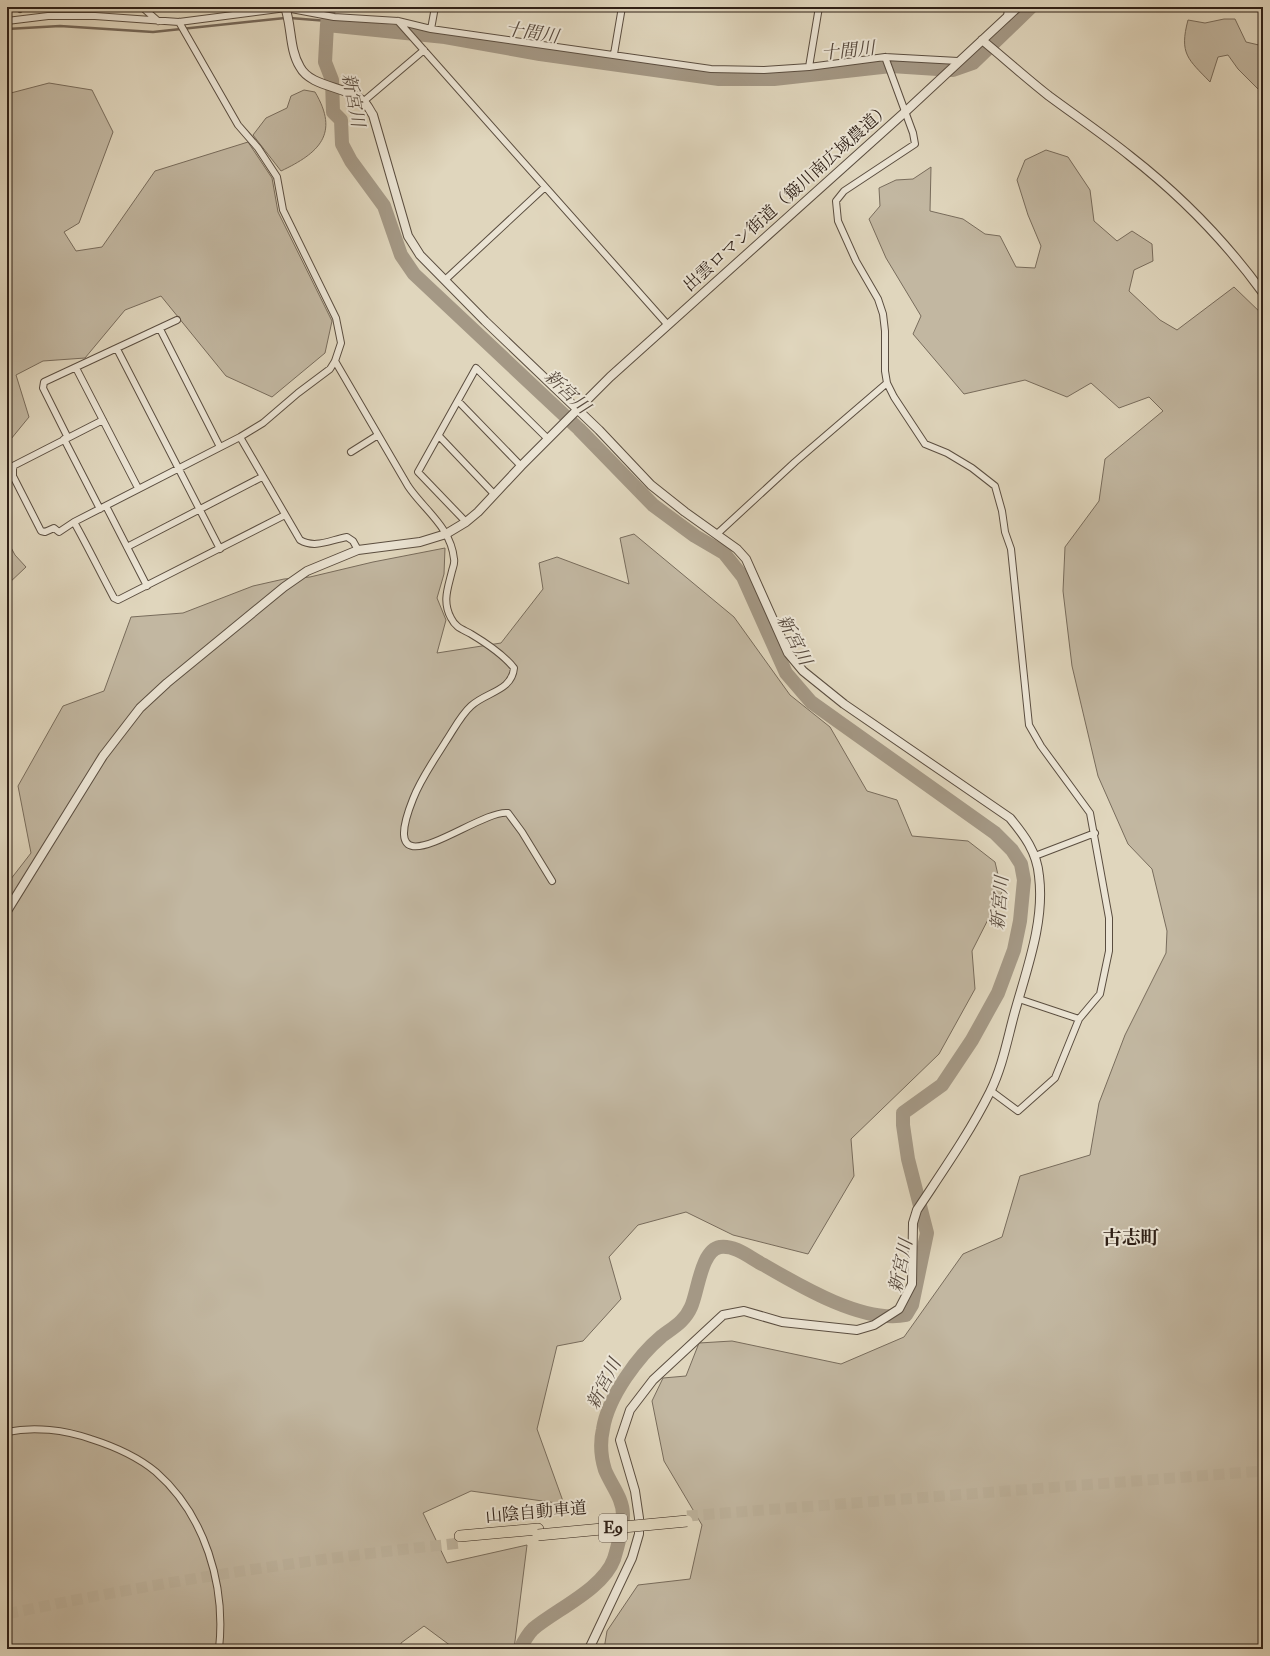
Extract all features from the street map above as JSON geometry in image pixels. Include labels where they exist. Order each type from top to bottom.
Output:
[{"type":"highway","name":"山陰自動車道","points":[[461,1539],[687,1518]]},
{"type":"street","points":[[142,7],[158,22]]},
{"type":"street","points":[[431,29],[435,7]]},
{"type":"street","points":[[614,54],[622,7]]},
{"type":"street","points":[[810,67],[819,7]]},
{"type":"street","points":[[1007,18],[1008,7]]},
{"type":"street","name":"出雲ロマン街道（簸川南広域農道）","points":[[548,439],[574,412],[667,324],[905,112],[958,61],[1018,7]]},
{"type":"street","points":[[7,21],[48,16],[96,16],[158,22],[179,22],[286,8],[334,17],[398,21],[431,29],[711,69],[764,70],[810,67],[885,57],[958,61]]},
{"type":"street","points":[[286,8],[297,62],[304,73],[318,82],[342,90],[364,101],[373,115],[408,236],[420,255],[574,412],[651,485],[685,512],[737,549],[746,559],[788,653],[803,671],[844,704],[1010,818],[1026,837],[1035,856],[1039,875],[1041,896],[1038,922],[1001,1064],[991,1091],[970,1130],[916,1210],[913,1223],[912,1284],[899,1309],[874,1325],[857,1330],[782,1322],[744,1311],[723,1315],[653,1380],[630,1410],[620,1440],[635,1491],[639,1518],[639,1534],[630,1564],[589,1649]]},
{"type":"street","points":[[398,21],[667,324]]},
{"type":"street","points":[[103,420],[13,466],[13,476],[41,531],[45,532],[54,528],[59,532],[74,522],[240,437],[263,423],[330,368],[335,361],[341,343],[336,318],[283,210],[277,177],[258,148],[238,124],[179,22]]},
{"type":"street","points":[[982,40],[1048,95],[1130,156],[1162,183],[1192,211],[1215,236],[1263,294]]},
{"type":"street","points":[[364,101],[424,50]]},
{"type":"street","points":[[885,57],[915,144],[844,192],[836,201],[838,221],[856,261],[878,299],[883,314],[885,331],[885,371],[887,383],[894,397],[925,444],[947,453],[966,464],[995,486],[1002,511],[1004,532],[1011,549],[1029,725],[1041,746],[1090,813],[1095,833],[1109,918],[1109,951],[1100,994],[1079,1018],[1055,1078],[1018,1111],[991,1091]]},
{"type":"street","points":[[445,280],[545,188]]},
{"type":"street","points":[[100,509],[43,388],[44,382],[177,320]]},
{"type":"street","points":[[160,329],[220,447]]},
{"type":"street","points":[[117,349],[220,548]]},
{"type":"street","points":[[335,361],[418,501],[440,522],[452,547],[455,561],[445,594],[446,608],[451,619],[458,629],[470,634],[507,658],[514,668],[510,681],[502,689],[472,705],[458,722],[423,778],[413,799],[405,822],[403,836],[410,845],[418,846],[436,842],[478,821],[503,813],[508,814],[522,832],[552,881]]},
{"type":"street","points":[[76,368],[138,488]]},
{"type":"street","points":[[7,911],[103,756],[140,708],[167,683],[284,587],[307,571],[358,550],[420,542],[446,534],[466,522],[478,512],[520,466],[548,439],[476,368],[418,472],[466,522]]},
{"type":"street","points":[[717,534],[795,462],[887,383]]},
{"type":"street","points":[[458,401],[520,466]]},
{"type":"street","points":[[351,452],[378,435]]},
{"type":"street","points":[[439,436],[494,494]]},
{"type":"street","points":[[240,437],[300,540],[306,544],[315,545],[347,537],[353,541],[358,550]]},
{"type":"street","points":[[127,547],[262,477]]},
{"type":"street","points":[[106,506],[147,586]]},
{"type":"street","points":[[74,522],[93,554],[96,565],[114,598],[118,600],[124,599],[285,515]]},
{"type":"street","points":[[1035,856],[1095,833]]},
{"type":"street","points":[[1019,999],[1079,1018]]},
{"type":"street","points":[[7,1432],[43,1430],[74,1433],[103,1443],[124,1453],[155,1472],[176,1495],[194,1520],[204,1539],[212,1563],[218,1591],[220,1616],[219,1649]]},
{"type":"shaded area","points":[[1224,19],[1235,19],[1246,42],[1263,46],[1263,103],[1259,90],[1238,69],[1228,55],[1218,57],[1210,82],[1187,55],[1185,48],[1185,31],[1188,20],[1205,23]]},
{"type":"shaded area","points":[[49,83],[92,90],[113,132],[79,223],[64,232],[76,251],[102,247],[155,171],[248,142],[272,178],[278,212],[332,321],[325,353],[272,397],[226,376],[161,296],[125,310],[85,358],[43,361],[16,375],[29,417],[11,439],[7,477],[7,94]]},
{"type":"shaded area","points":[[304,90],[315,92],[326,120],[325,131],[322,140],[315,149],[306,157],[281,171],[253,135],[266,118],[287,108],[291,96]]},
{"type":"shaded area","points":[[1046,150],[1068,157],[1090,190],[1094,221],[1117,241],[1132,231],[1152,244],[1153,261],[1134,270],[1129,291],[1160,320],[1177,330],[1234,287],[1263,315],[1263,1649],[604,1649],[607,1631],[638,1585],[690,1579],[702,1525],[664,1461],[652,1401],[663,1378],[686,1376],[699,1343],[732,1341],[841,1364],[904,1337],[963,1254],[1002,1237],[1020,1176],[1090,1155],[1099,1103],[1125,1035],[1166,953],[1167,931],[1152,869],[1128,844],[1098,776],[1072,666],[1063,591],[1065,547],[1099,501],[1105,459],[1163,411],[1149,397],[1119,408],[1091,383],[1067,397],[1025,380],[964,394],[913,334],[921,316],[886,258],[869,219],[880,206],[879,188],[896,180],[913,179],[931,167],[930,211],[963,219],[985,234],[1000,236],[1016,267],[1035,268],[1041,246],[1028,215],[1017,180],[1025,160]]},
{"type":"shaded area","points":[[634,534],[734,617],[790,695],[830,727],[867,791],[897,800],[912,836],[968,841],[995,862],[1002,892],[972,951],[975,989],[939,1054],[851,1139],[854,1176],[808,1254],[733,1235],[686,1212],[638,1225],[609,1257],[621,1299],[583,1341],[557,1346],[537,1429],[564,1504],[471,1491],[423,1513],[447,1563],[527,1545],[514,1649],[455,1649],[424,1626],[401,1643],[401,1649],[7,1649],[7,884],[31,853],[18,786],[63,706],[104,691],[131,617],[183,613],[253,586],[284,579],[310,577],[373,562],[445,548],[444,574],[437,598],[446,620],[437,653],[501,643],[543,589],[539,563],[557,557],[629,584],[620,538]]},
{"type":"shaded area","points":[[7,540],[15,555],[26,567],[7,585]]},
{"type":"waterway","name":"十間川","points":[[329,7],[327,25],[445,37],[540,54],[719,79],[774,79],[891,66],[953,70],[973,63],[1031,7]]},
{"type":"waterway","name":"十間川","points":[[7,29],[60,26],[153,32],[285,18]]},
{"type":"waterway","name":"十間川","points":[[290,18],[328,21]]},
{"type":"waterway","name":"新宮川","points":[[327,25],[325,62],[332,80],[333,112],[341,120],[342,144],[351,161],[384,206],[401,255],[414,274],[579,429],[653,505],[695,536],[724,553],[743,577],[786,673],[811,702],[995,833],[1012,850],[1021,864],[1024,880],[1020,921],[1014,950],[998,993],[972,1040],[942,1085],[903,1113],[903,1125],[908,1159],[927,1233],[912,1305],[906,1315],[889,1316],[871,1314],[852,1309],[795,1283],[737,1250],[726,1247],[720,1247],[714,1250],[704,1263],[689,1312],[679,1323],[662,1336],[643,1354],[625,1378],[606,1417],[601,1439],[601,1450],[607,1476],[621,1503],[623,1515],[621,1531],[614,1559],[600,1580],[578,1598],[533,1629],[527,1636],[520,1649]]},
{"type":"tunnel","points":[[687,1516],[1263,1471]]},
{"type":"tunnel","points":[[7,1614],[63,1602],[233,1572],[347,1556],[461,1543]]},
{"type":"district","name":"古志町","points":[[1131,1238]]}]
